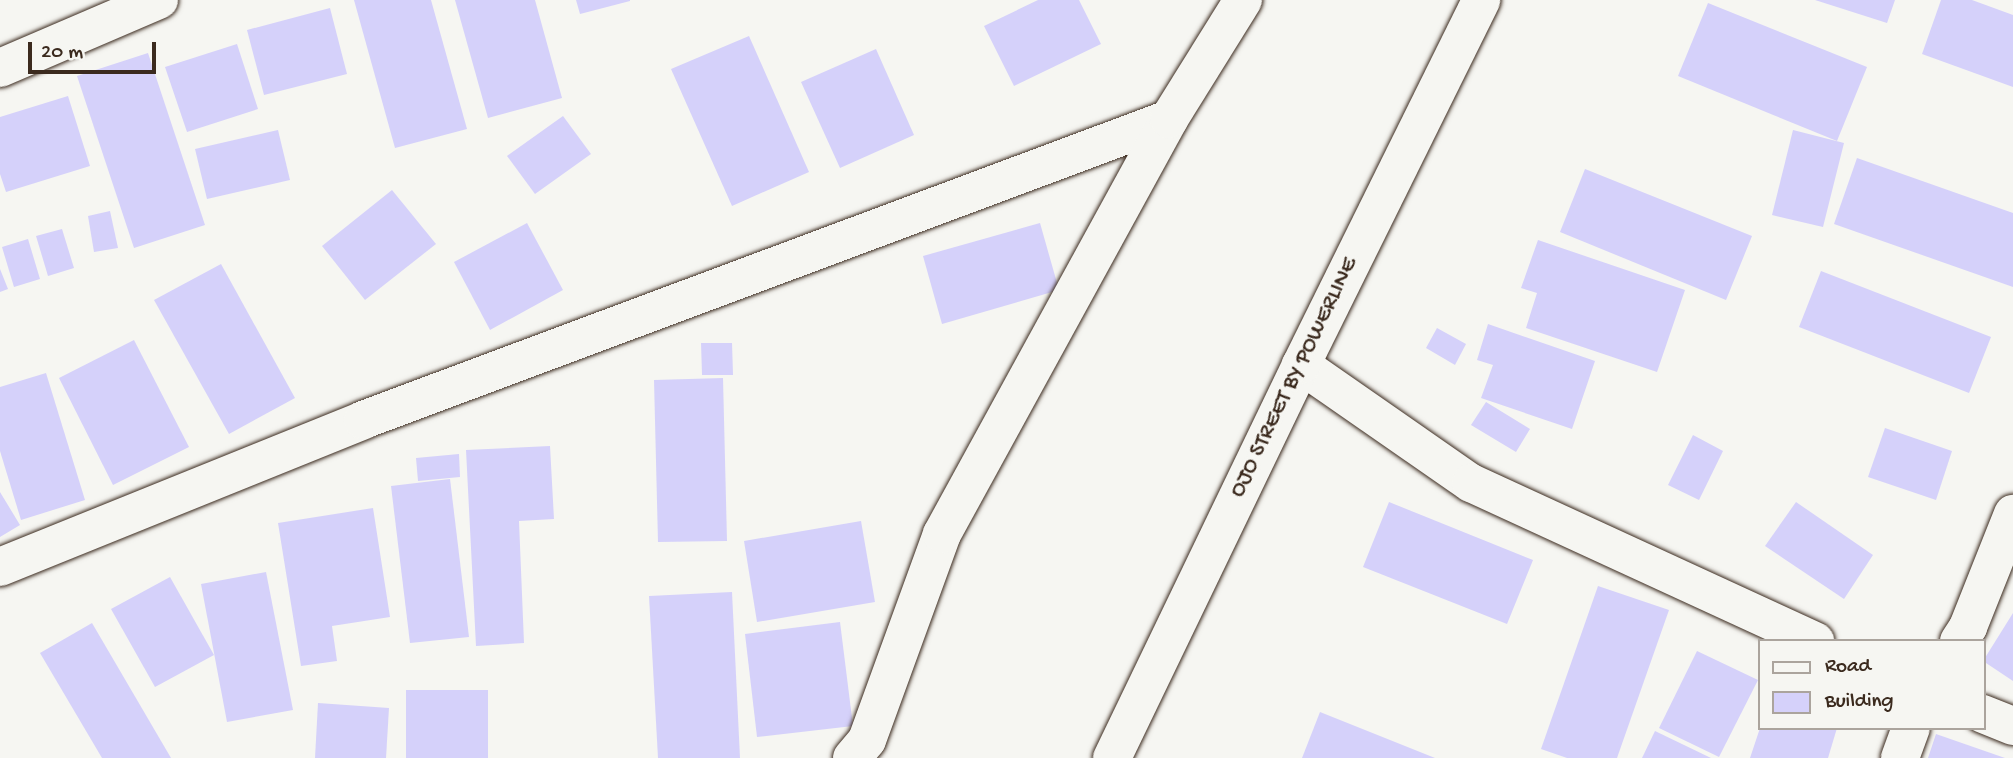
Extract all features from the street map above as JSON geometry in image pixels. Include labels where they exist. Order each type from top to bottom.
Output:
[{"type":"street","points":[[0,68],[159,0]]},
{"type":"street","points":[[852,758],[867,740],[942,534],[1169,119],[1243,0]]},
{"type":"street","name":"OJO STREET BY POWERLINE","points":[[1112,758],[1301,365],[1482,0]]},
{"type":"street","points":[[0,567],[363,420],[1169,119]]},
{"type":"street","points":[[1301,365],[1471,484],[1811,639]]},
{"type":"street","points":[[1960,639],[1968,627],[2013,514]]},
{"type":"street","points":[[1985,715],[2013,726]]},
{"type":"street","points":[[1899,758],[1910,730]]},
{"type":"building","points":[[354,0],[431,0],[467,129],[395,148]]},
{"type":"building","points":[[455,0],[535,0],[562,98],[488,118]]},
{"type":"building","points":[[576,0],[630,0],[630,1],[580,14]]},
{"type":"building","points":[[1038,0],[1079,0],[1101,44],[1014,86],[984,26]]},
{"type":"building","points":[[1815,0],[1895,0],[1887,23]]},
{"type":"building","points":[[1941,0],[1972,0],[2013,15],[2013,87],[1922,54]]},
{"type":"building","points":[[1708,3],[1867,67],[1837,141],[1678,76]]},
{"type":"building","points":[[330,8],[347,74],[264,95],[247,30]]},
{"type":"building","points":[[749,36],[809,172],[732,206],[671,69]]},
{"type":"building","points":[[237,44],[258,109],[187,132],[165,67]]},
{"type":"building","points":[[876,49],[914,135],[840,168],[801,82]]},
{"type":"building","points":[[148,53],[205,225],[134,248],[77,76]]},
{"type":"building","points":[[68,96],[90,166],[6,192],[0,174],[0,117]]},
{"type":"building","points":[[563,116],[591,154],[535,194],[507,156]]},
{"type":"building","points":[[278,130],[290,180],[207,199],[195,149]]},
{"type":"building","points":[[1793,130],[1844,143],[1823,227],[1772,215]]},
{"type":"building","points":[[1857,158],[2013,213],[2013,287],[1834,224]]},
{"type":"building","points":[[1585,169],[1752,236],[1726,300],[1560,232]]},
{"type":"building","points":[[392,190],[436,244],[365,300],[322,246]]},
{"type":"building","points":[[110,211],[118,248],[94,252],[88,216]]},
{"type":"building","points":[[527,223],[563,290],[490,330],[454,262]]},
{"type":"building","points":[[1040,223],[1059,290],[942,324],[923,256]]},
{"type":"building","points":[[62,229],[74,268],[48,276],[36,236]]},
{"type":"building","points":[[28,239],[40,279],[14,287],[2,247]]},
{"type":"building","points":[[1538,240],[1685,290],[1657,372],[1526,328],[1537,293],[1521,288]]},
{"type":"building","points":[[221,264],[295,398],[229,434],[154,300]]},
{"type":"building","points":[[0,269],[8,289],[0,292]]},
{"type":"building","points":[[1821,271],[1991,337],[1969,393],[1799,327]]},
{"type":"building","points":[[1488,324],[1595,361],[1572,429],[1481,398],[1493,365],[1477,360]]},
{"type":"building","points":[[1437,328],[1466,344],[1455,365],[1426,348]]},
{"type":"building","points":[[134,340],[189,447],[113,485],[59,378]]},
{"type":"building","points":[[701,343],[732,343],[733,375],[702,375]]},
{"type":"building","points":[[46,373],[85,500],[21,520],[0,451],[0,387]]},
{"type":"building","points":[[723,378],[727,541],[658,542],[654,380]]},
{"type":"building","points":[[1486,402],[1530,429],[1516,452],[1471,425]]},
{"type":"building","points":[[1885,428],[1952,451],[1936,500],[1868,477]]},
{"type":"building","points":[[1693,435],[1723,451],[1699,500],[1668,485]]},
{"type":"building","points":[[550,446],[554,519],[519,521],[524,643],[476,646],[466,450]]},
{"type":"building","points":[[459,454],[460,477],[418,481],[416,458]]},
{"type":"building","points":[[450,479],[469,637],[410,643],[391,486]]},
{"type":"building","points":[[0,492],[20,525],[0,537]]},
{"type":"building","points":[[1389,502],[1533,560],[1507,624],[1363,567]]},
{"type":"building","points":[[1796,502],[1873,555],[1844,599],[1765,546]]},
{"type":"building","points":[[373,508],[390,617],[332,626],[337,661],[301,666],[278,523]]},
{"type":"building","points":[[861,521],[875,602],[757,622],[744,541]]},
{"type":"building","points":[[266,572],[293,710],[227,722],[201,584]]},
{"type":"building","points":[[170,577],[214,655],[155,687],[111,609]]},
{"type":"building","points":[[1598,586],[1669,610],[1617,758],[1567,758],[1541,749]]},
{"type":"building","points":[[732,592],[740,758],[658,758],[649,596]]},
{"type":"building","points":[[2013,613],[2013,681],[1985,662],[1985,658]]},
{"type":"building","points":[[840,622],[853,726],[757,737],[745,634]]},
{"type":"building","points":[[92,623],[171,758],[102,758],[40,653]]},
{"type":"building","points":[[1697,651],[1758,680],[1719,757],[1659,728]]},
{"type":"building","points":[[406,690],[488,690],[488,758],[406,758]]},
{"type":"building","points":[[318,703],[389,708],[386,758],[315,758]]},
{"type":"building","points":[[1320,712],[1435,758],[1302,758]]},
{"type":"building","points":[[1759,730],[1836,730],[1828,758],[1750,758]]},
{"type":"building","points":[[1655,731],[1711,758],[1642,758]]},
{"type":"building","points":[[1936,734],[2005,758],[1928,758]]}]
